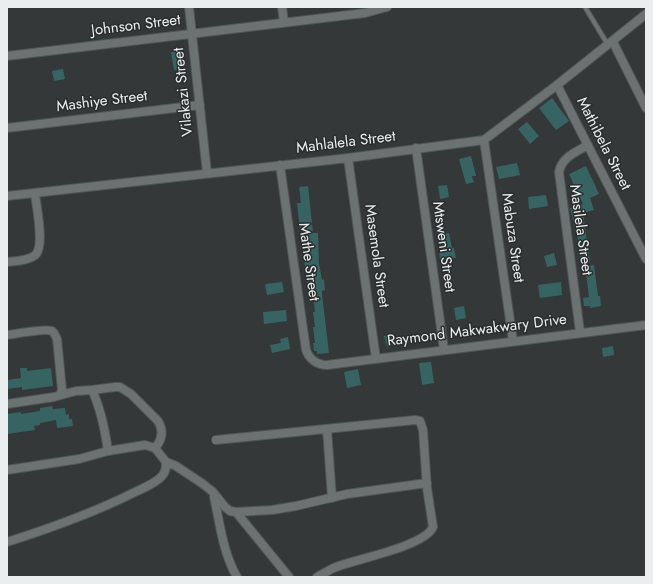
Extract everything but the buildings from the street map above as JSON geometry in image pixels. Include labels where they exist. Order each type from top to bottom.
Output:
[{"type":"street","name":"Vilakazi Street","points":[[189,7],[208,173]]},
{"type":"street","points":[[282,7],[284,22]]},
{"type":"street","name":"Johnson Street","points":[[7,56],[365,13],[387,7]]},
{"type":"street","name":"Mahlalela Street","points":[[7,196],[348,158],[484,140],[557,86],[646,14]]},
{"type":"street","points":[[610,44],[646,108]]},
{"type":"street","name":"Mathibela Street","points":[[557,86],[646,258]]},
{"type":"street","name":"Mashiye Street","points":[[7,128],[200,105]]},
{"type":"street","name":"Mabuza Street","points":[[484,140],[513,341]]},
{"type":"street","name":"Masilela Street","points":[[580,332],[559,172],[561,165],[566,158],[588,145]]},
{"type":"street","name":"Mtsweni Street","points":[[416,148],[444,350]]},
{"type":"street","name":"Masemola Street","points":[[348,158],[376,359]]},
{"type":"street","name":"Mathe Street","points":[[280,165],[306,347],[309,356],[313,360]]},
{"type":"street","points":[[7,262],[36,256],[39,251],[40,236],[35,193]]},
{"type":"street","name":"Raymond Makwakwary Drive","points":[[313,360],[321,365],[327,365],[646,324]]},
{"type":"street","points":[[7,335],[43,331],[52,332],[56,339],[62,390],[60,395]]},
{"type":"street","points":[[7,404],[54,397],[76,391],[120,387],[131,394],[158,421],[161,426],[162,436],[160,442],[155,448]]},
{"type":"street","points":[[92,390],[105,430],[108,451]]},
{"type":"street","points":[[216,440],[415,420],[420,421],[423,430],[427,483],[433,527],[431,532],[398,548],[335,567],[317,577]]},
{"type":"street","points":[[327,429],[332,498]]},
{"type":"street","points":[[7,470],[78,459],[108,451],[145,446],[155,448],[166,462],[184,471],[213,492],[225,508],[236,512],[272,510],[347,494],[427,483]]},
{"type":"street","points":[[7,542],[30,535],[120,500],[163,475],[166,470],[166,462]]},
{"type":"street","points":[[213,492],[226,554],[230,566],[237,577]]},
{"type":"street","points":[[236,512],[289,577]]},
{"type":"lane","points":[[585,7],[610,44]]}]
